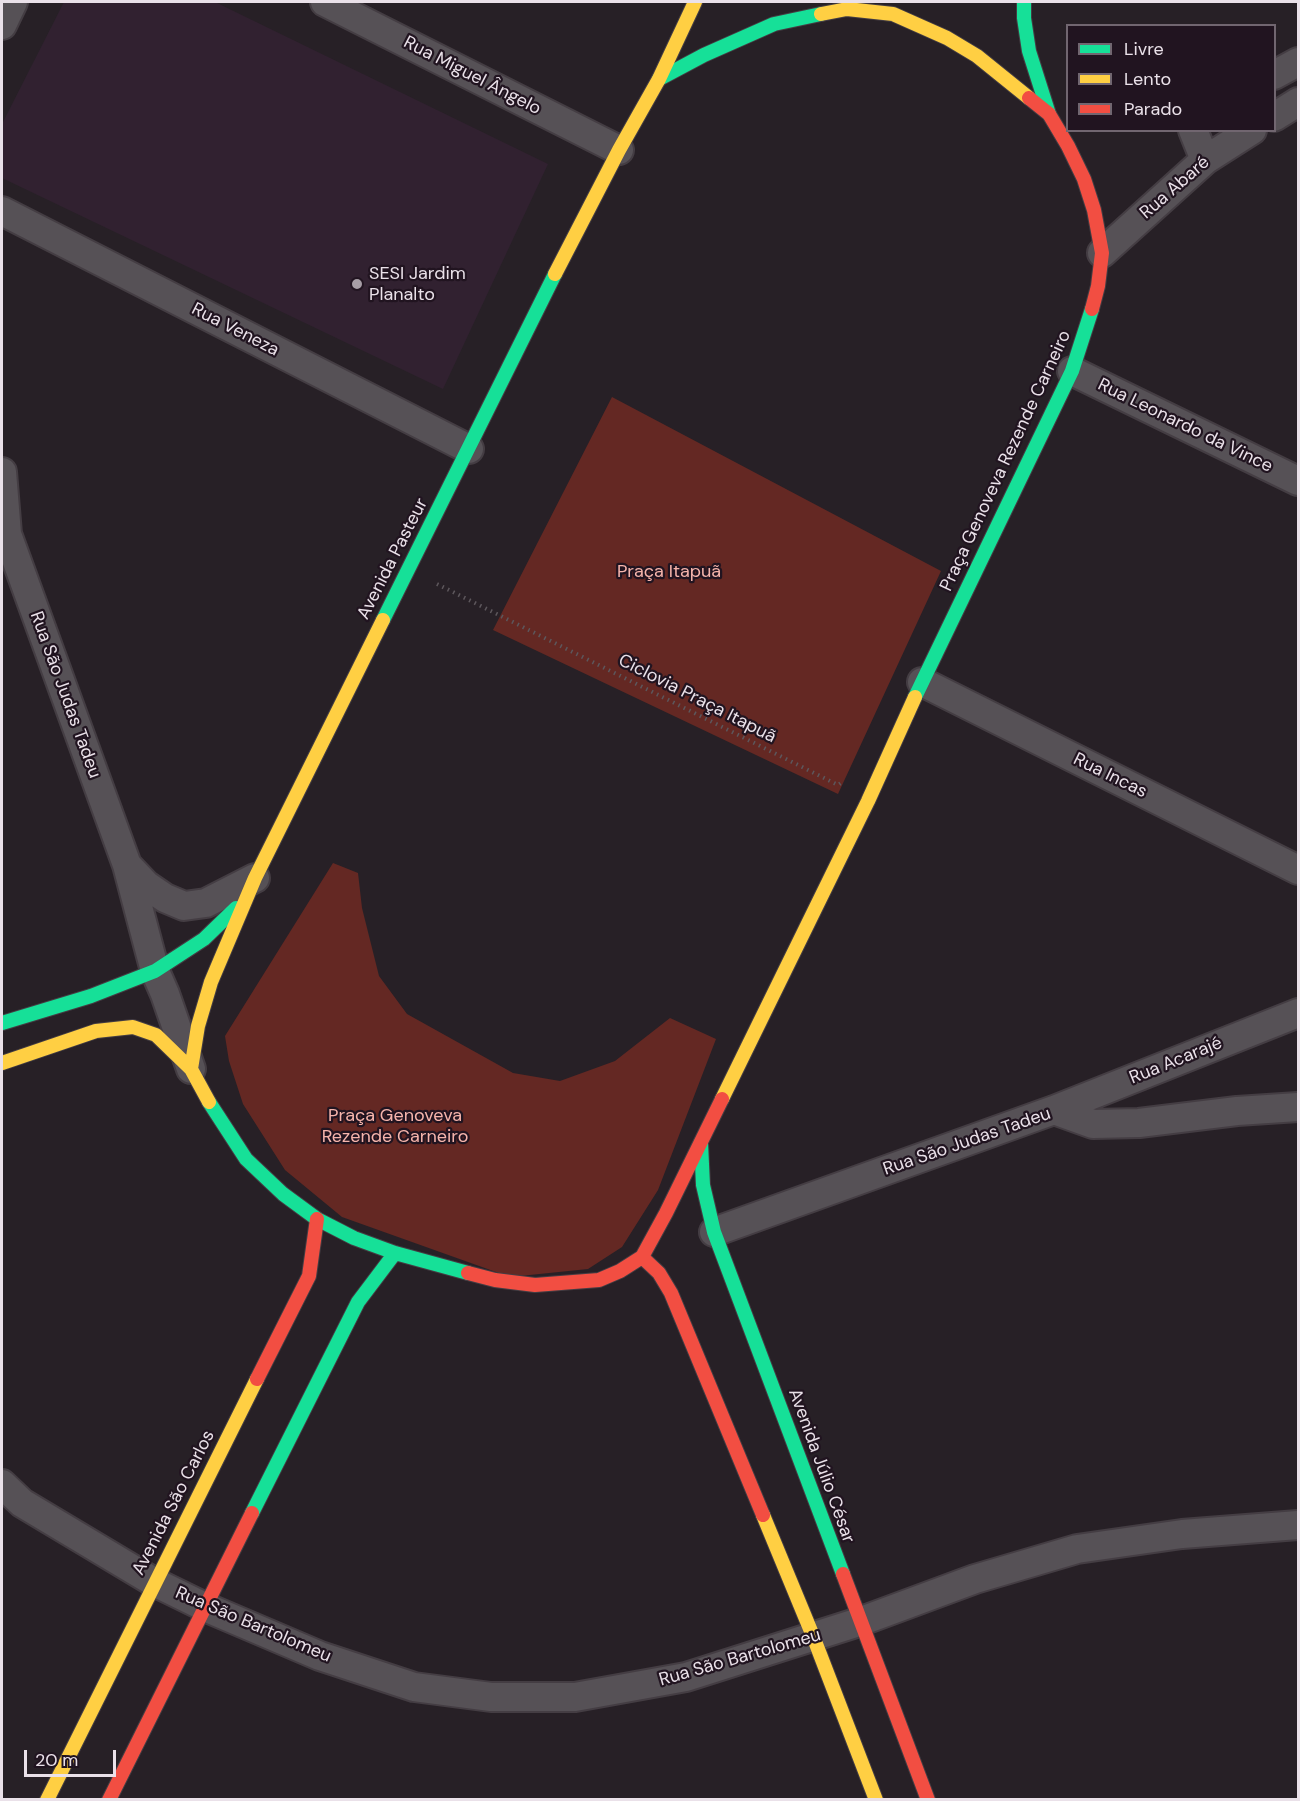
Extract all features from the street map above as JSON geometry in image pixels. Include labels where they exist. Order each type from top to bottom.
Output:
[{"type":"main road","name":"Avenida Pasteur","points":[[191,1069],[198,1026],[211,982],[250,889],[542,300],[619,150],[659,79],[695,2]]},
{"type":"main road","points":[[1024,2],[1029,51],[1058,116]]},
{"type":"main road","name":"Praça Genoveva Rezende Carneiro","points":[[659,79],[704,55],[774,24],[843,5],[893,14],[947,38],[977,56],[1058,116],[1094,210],[1102,253],[1098,286],[1088,326],[1072,371],[862,811],[701,1141]]},
{"type":"main road","points":[[893,14],[907,6]]},
{"type":"main road","points":[[2,1023],[91,996],[155,971],[204,939],[250,889]]},
{"type":"main road","points":[[2,1063],[96,1031],[133,1027],[156,1035],[191,1069]]},
{"type":"main road","name":"Rua São Judas Tadeu","points":[[191,1069],[216,1114],[246,1159],[283,1194],[317,1219],[354,1238],[395,1253],[495,1280],[535,1285],[599,1280],[620,1271],[642,1257]]},
{"type":"main road","points":[[701,1141],[642,1257],[659,1273],[671,1293],[813,1636],[876,1800]]},
{"type":"main road","name":"Avenida Júlio César","points":[[701,1141],[703,1185],[714,1232],[859,1622],[928,1800]]},
{"type":"main road","name":"Avenida São Carlos","points":[[46,1800],[309,1276],[317,1219]]},
{"type":"main road","points":[[109,1800],[358,1302],[395,1253]]},
{"type":"street","points":[[2,25],[13,2]]},
{"type":"street","name":"Rua Miguel Ângelo","points":[[325,2],[619,150]]},
{"type":"street","points":[[1276,74],[1299,62]]},
{"type":"street","points":[[1276,116],[1299,102]]},
{"type":"street","points":[[1194,132],[1205,160]]},
{"type":"street","name":"Rua Abaré","points":[[1102,253],[1205,160],[1249,132]]},
{"type":"street","name":"Rua Veneza","points":[[2,211],[469,449]]},
{"type":"street","name":"Rua Leonardo da Vince","points":[[1072,371],[1299,481]]},
{"type":"street","name":"Rua São Judas Tadeu","points":[[2,472],[4,530],[127,865],[155,971],[191,1069]]},
{"type":"street","name":"Rua Incas","points":[[922,682],[1299,870]]},
{"type":"street","name":"Rua São Judas Tadeu","points":[[127,865],[146,885],[184,906],[206,903],[250,889]]},
{"type":"street","name":"Rua Acarajé","points":[[1054,1110],[1299,1013]]},
{"type":"street","name":"Rua São Judas Tadeu","points":[[714,1232],[1054,1110],[1094,1124],[1139,1123],[1237,1111],[1299,1107]]},
{"type":"street","name":"Rua São Bartolomeu","points":[[2,1484],[22,1503],[154,1582],[205,1607],[320,1656],[414,1687],[491,1696],[575,1697],[686,1677],[859,1622],[975,1579],[1077,1549],[1182,1534],[1299,1525]]},
{"type":"path","name":"Ciclovia Praça Itapuã","points":[[406,573],[414,573],[838,785],[844,782]]},
{"type":"shaded area","name":"SESI Jardim Planalto","points":[[64,2],[215,2],[548,164],[443,389],[2,178],[2,124]]},
{"type":"green space","name":"Praça Itapuã","points":[[612,397],[941,571],[838,794],[493,630]]},
{"type":"green space","name":"Praça Genoveva Rezende Carneiro","points":[[333,863],[358,873],[362,908],[379,976],[407,1014],[513,1073],[560,1081],[615,1061],[670,1018],[716,1039],[658,1190],[622,1247],[588,1269],[510,1277],[342,1217],[285,1170],[243,1104],[229,1061],[225,1036]]},
{"type":"traffic: fast","points":[[1024,2],[1029,51],[1049,114]]},
{"type":"traffic: fast","points":[[659,79],[704,55],[774,24],[821,14]]},
{"type":"traffic: fast","points":[[383,620],[555,274]]},
{"type":"traffic: fast","points":[[915,697],[1072,371],[1092,309]]},
{"type":"traffic: fast","points":[[2,1023],[91,996],[155,971],[204,939],[236,908]]},
{"type":"traffic: fast","points":[[209,1102],[246,1159],[283,1194],[317,1219],[354,1238],[395,1253],[468,1273]]},
{"type":"traffic: fast","points":[[701,1143],[703,1185],[714,1232],[843,1574]]},
{"type":"traffic: fast","points":[[252,1513],[358,1302],[395,1253]]},
{"type":"traffic: slow","points":[[555,274],[619,150],[659,79],[695,2]]},
{"type":"traffic: slow","points":[[821,14],[847,9],[893,14],[947,38],[977,56],[1029,98]]},
{"type":"traffic: slow","points":[[191,1069],[198,1026],[211,982],[255,878],[383,620]]},
{"type":"traffic: slow","points":[[722,1099],[868,801],[915,697]]},
{"type":"traffic: slow","points":[[2,1063],[96,1031],[133,1027],[156,1035],[191,1069],[209,1102]]},
{"type":"traffic: slow","points":[[47,1800],[257,1379]]},
{"type":"traffic: slow","points":[[763,1515],[813,1636],[876,1800]]},
{"type":"traffic: jam","points":[[1029,98],[1049,114],[1068,146],[1084,179],[1094,210],[1102,253],[1098,286],[1092,309]]},
{"type":"traffic: jam","points":[[468,1273],[495,1280],[535,1285],[599,1280],[620,1271],[642,1257],[722,1099]]},
{"type":"traffic: jam","points":[[257,1379],[309,1276],[317,1219]]},
{"type":"traffic: jam","points":[[642,1257],[659,1273],[671,1293],[763,1515]]},
{"type":"traffic: jam","points":[[109,1800],[252,1513]]},
{"type":"traffic: jam","points":[[843,1574],[928,1800]]},
{"type":"place","name":"SESI Jardim Planalto","points":[[357,284]]}]
